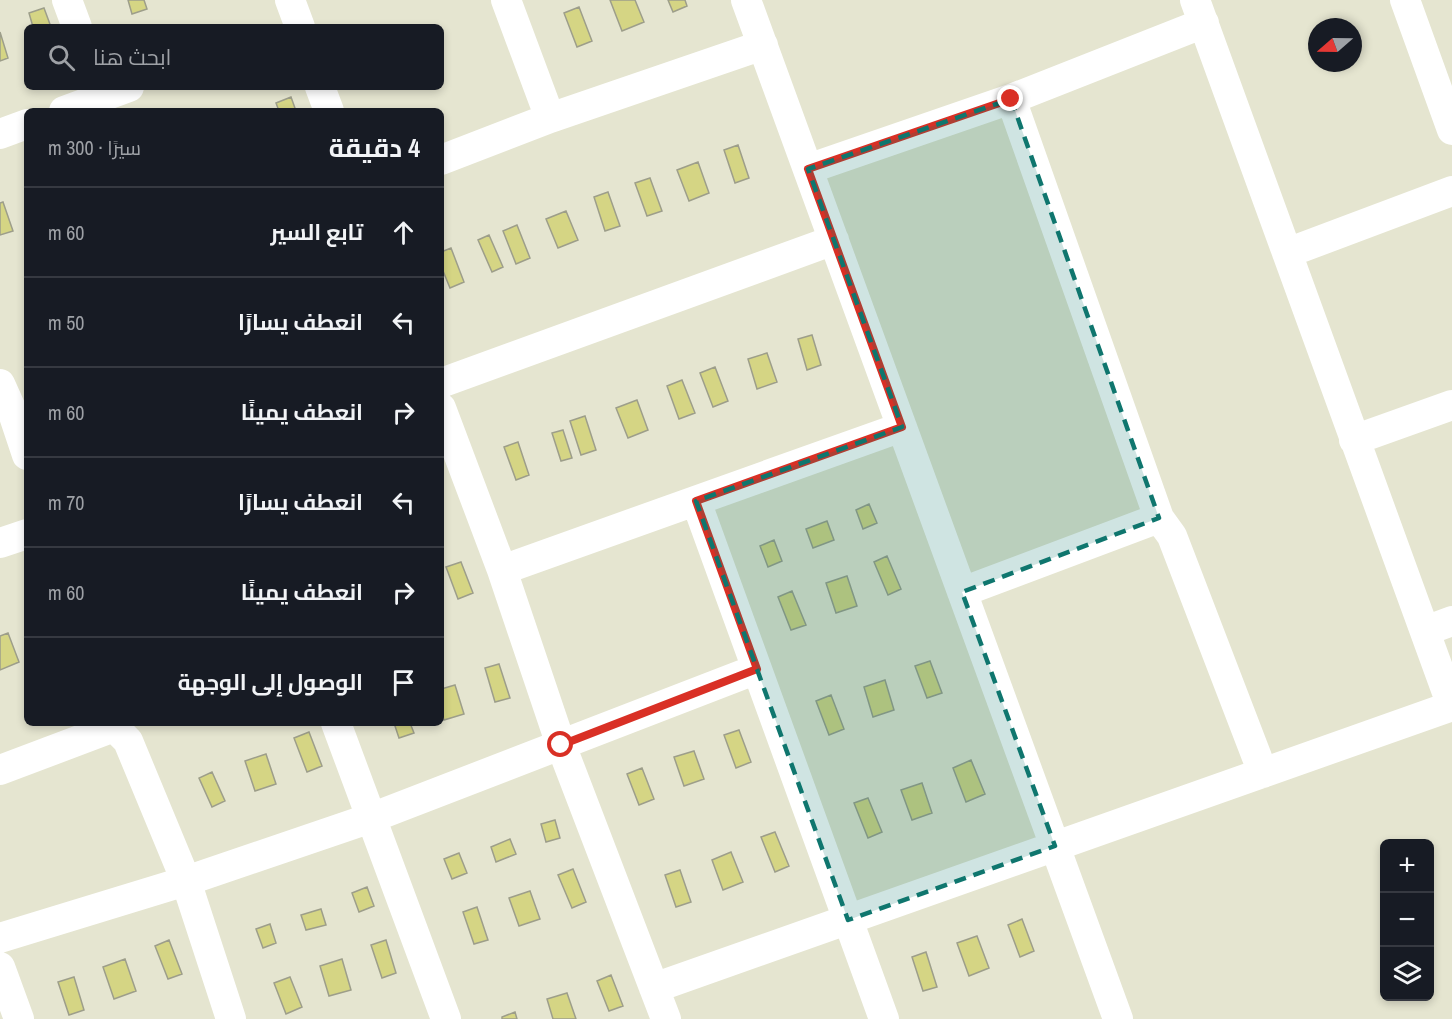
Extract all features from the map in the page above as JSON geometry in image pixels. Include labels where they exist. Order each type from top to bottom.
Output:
[{"type":"street","points":[[67,0],[76,24]]},
{"type":"street","points":[[506,0],[550,118]]},
{"type":"street","points":[[746,0],[1118,1019]]},
{"type":"street","points":[[1405,0],[1452,130]]},
{"type":"street","points":[[654,988],[1452,706],[1438,626],[1354,440],[1200,11],[1011,99],[808,169]]},
{"type":"street","points":[[444,159],[550,118],[763,45]]},
{"type":"street","points":[[321,90],[328,108]]},
{"type":"street","points":[[73,108],[110,95]]},
{"type":"street","points":[[1011,99],[1159,518],[1172,536],[1263,773]]},
{"type":"street","points":[[0,134],[24,125]]},
{"type":"street","points":[[1287,253],[1452,191]]},
{"type":"street","points":[[444,382],[834,240]]},
{"type":"street","points":[[0,384],[24,446]]},
{"type":"street","points":[[1354,440],[1452,405]]},
{"type":"street","points":[[444,416],[502,570],[561,745],[666,1019]]},
{"type":"street","points":[[502,570],[902,427]]},
{"type":"street","points":[[696,501],[884,1019]]},
{"type":"street","points":[[962,592],[1159,518]]},
{"type":"street","points":[[0,543],[24,535]]},
{"type":"street","points":[[0,938],[186,881],[371,818],[757,669]]},
{"type":"street","points":[[0,770],[112,726]]},
{"type":"street","points":[[116,726],[128,741],[186,881],[231,1019]]},
{"type":"street","points":[[337,726],[446,1019]]},
{"type":"street","points":[[0,967],[19,1019]]},
{"type":"highlighted area","points":[[1011,99],[1159,518],[962,592],[1055,846],[848,920],[696,501],[902,427],[808,169]]},
{"type":"building","points":[[128,0],[144,0],[147,9],[132,14]]},
{"type":"building","points":[[610,0],[635,0],[644,22],[622,31]]},
{"type":"building","points":[[668,0],[685,0],[687,6],[673,12]]},
{"type":"building","points":[[579,7],[592,41],[577,47],[564,13]]},
{"type":"building","points":[[44,8],[50,24],[32,24],[29,13]]},
{"type":"building","points":[[0,32],[8,58],[0,61]]},
{"type":"building","points":[[291,97],[295,108],[278,108],[276,103]]},
{"type":"building","points":[[738,145],[749,178],[735,183],[724,150]]},
{"type":"building","points":[[698,162],[709,193],[689,201],[677,170]]},
{"type":"building","points":[[650,178],[662,211],[647,216],[635,183]]},
{"type":"building","points":[[608,192],[620,226],[605,231],[594,197]]},
{"type":"building","points":[[3,202],[13,231],[0,235],[0,203]]},
{"type":"building","points":[[566,211],[578,240],[558,248],[546,219]]},
{"type":"building","points":[[517,225],[530,258],[516,264],[503,231]]},
{"type":"building","points":[[489,235],[503,267],[492,272],[478,240]]},
{"type":"building","points":[[451,248],[464,282],[450,288],[444,273],[444,251]]},
{"type":"building","points":[[812,335],[821,365],[807,370],[798,339]]},
{"type":"building","points":[[767,353],[777,382],[757,389],[748,359]]},
{"type":"building","points":[[715,367],[728,401],[713,407],[700,373]]},
{"type":"building","points":[[682,380],[695,413],[679,419],[667,386]]},
{"type":"building","points":[[637,400],[648,430],[628,438],[616,408]]},
{"type":"building","points":[[585,416],[596,450],[581,455],[570,421]]},
{"type":"building","points":[[563,430],[572,458],[561,461],[552,433]]},
{"type":"building","points":[[518,442],[529,475],[516,480],[504,447]]},
{"type":"building","points":[[869,504],[877,523],[863,529],[856,510]]},
{"type":"building","points":[[827,521],[834,540],[813,548],[806,529]]},
{"type":"building","points":[[774,540],[782,561],[768,567],[760,546]]},
{"type":"building","points":[[887,556],[901,589],[888,595],[874,562]]},
{"type":"building","points":[[461,562],[473,593],[458,599],[446,567]]},
{"type":"building","points":[[847,576],[857,606],[836,613],[826,583]]},
{"type":"building","points":[[792,591],[806,625],[791,630],[778,597]]},
{"type":"building","points":[[8,633],[19,662],[0,670],[0,636]]},
{"type":"building","points":[[930,661],[942,693],[927,698],[915,666]]},
{"type":"building","points":[[499,664],[510,698],[495,702],[485,668]]},
{"type":"building","points":[[885,680],[894,710],[873,717],[864,687]]},
{"type":"building","points":[[455,685],[464,714],[444,720],[444,688]]},
{"type":"building","points":[[831,695],[844,729],[829,735],[816,701]]},
{"type":"building","points":[[395,726],[411,726],[414,733],[399,738]]},
{"type":"building","points":[[739,730],[751,762],[736,768],[724,735]]},
{"type":"building","points":[[309,732],[322,766],[307,772],[294,738]]},
{"type":"building","points":[[694,751],[704,779],[684,786],[674,757]]},
{"type":"building","points":[[266,754],[276,784],[255,791],[245,761]]},
{"type":"building","points":[[971,760],[985,794],[966,802],[953,768]]},
{"type":"building","points":[[642,768],[654,799],[639,805],[627,774]]},
{"type":"building","points":[[212,772],[225,801],[212,807],[199,778]]},
{"type":"building","points":[[922,783],[932,813],[912,820],[901,790]]},
{"type":"building","points":[[868,798],[882,832],[868,838],[854,803]]},
{"type":"building","points":[[555,820],[560,838],[546,842],[541,824]]},
{"type":"building","points":[[775,832],[789,866],[775,872],[761,837]]},
{"type":"building","points":[[510,839],[516,854],[496,862],[491,847]]},
{"type":"building","points":[[731,852],[743,882],[723,890],[712,860]]},
{"type":"building","points":[[459,853],[467,873],[452,879],[444,859]]},
{"type":"building","points":[[573,869],[586,902],[572,908],[558,875]]},
{"type":"building","points":[[680,870],[691,902],[676,907],[665,875]]},
{"type":"building","points":[[367,887],[374,906],[359,912],[352,893]]},
{"type":"building","points":[[530,891],[540,919],[519,926],[509,898]]},
{"type":"building","points":[[477,907],[488,940],[474,944],[463,912]]},
{"type":"building","points":[[321,909],[326,925],[306,930],[301,915]]},
{"type":"building","points":[[1022,919],[1034,951],[1020,957],[1008,925]]},
{"type":"building","points":[[270,924],[276,943],[263,948],[256,929]]},
{"type":"building","points":[[977,936],[989,968],[969,976],[957,943]]},
{"type":"building","points":[[169,940],[182,974],[168,979],[155,946]]},
{"type":"building","points":[[386,940],[396,973],[382,978],[371,945]]},
{"type":"building","points":[[926,952],[937,987],[923,991],[912,957]]},
{"type":"building","points":[[125,959],[136,991],[114,999],[103,967]]},
{"type":"building","points":[[342,959],[351,990],[329,996],[320,966]]},
{"type":"building","points":[[611,975],[623,1006],[609,1011],[597,981]]},
{"type":"building","points":[[74,977],[84,1010],[69,1015],[58,982]]},
{"type":"building","points":[[290,977],[302,1007],[286,1014],[274,983]]},
{"type":"building","points":[[567,993],[576,1019],[553,1019],[547,999]]},
{"type":"building","points":[[515,1012],[517,1019],[502,1019],[502,1017]]},
{"type":"route","points":[[561,745],[757,669],[696,501],[902,427],[808,169],[1011,99]]}]
